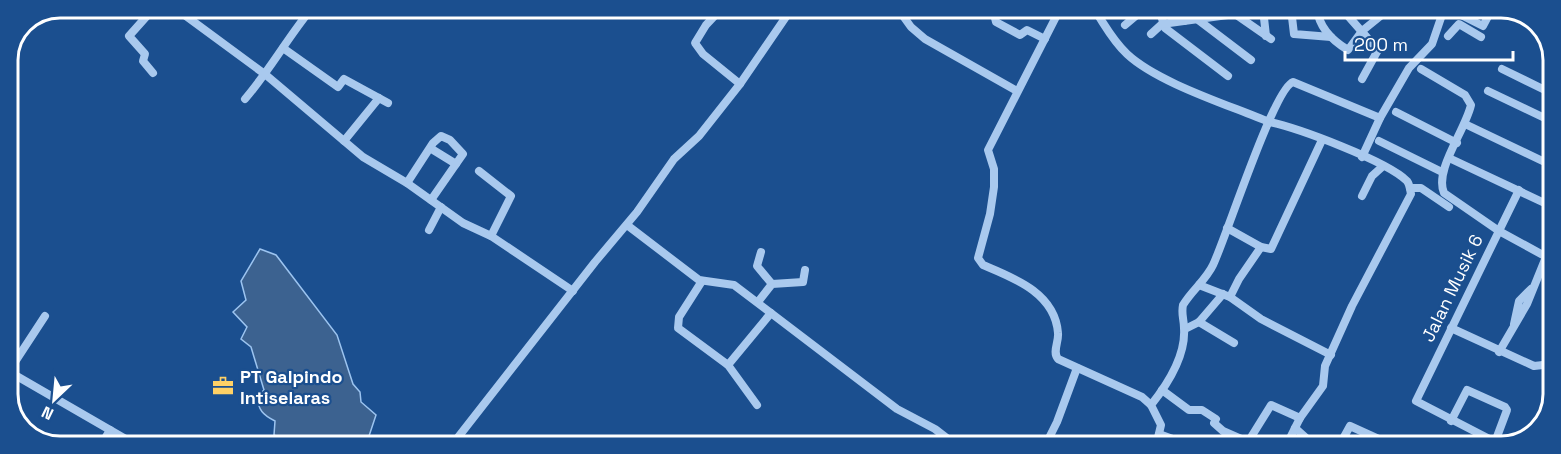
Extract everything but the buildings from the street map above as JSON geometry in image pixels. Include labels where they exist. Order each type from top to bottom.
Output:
[{"type":"street","points":[[145,18],[129,36],[145,54],[143,62],[153,73]]},
{"type":"street","points":[[189,18],[266,75],[363,157],[407,183],[463,223],[491,236],[573,291]]},
{"type":"street","points":[[245,99],[266,75],[305,18]]},
{"type":"street","points":[[713,18],[695,43],[703,54],[740,84]]},
{"type":"street","points":[[459,436],[627,225],[674,159],[699,136],[740,84],[785,18]]},
{"type":"street","points":[[904,18],[925,39],[1017,91]]},
{"type":"street","points":[[994,18],[996,22],[1020,35],[1027,30],[1044,39]]},
{"type":"street","points":[[1055,18],[988,150],[994,170],[994,186],[990,214],[978,258],[983,265],[1029,288],[1049,305],[1058,334],[1055,356],[1142,397],[1151,405],[1160,421],[1159,434],[1164,436]]},
{"type":"street","points":[[1099,18],[1107,32],[1128,55],[1154,72],[1269,122],[1290,126],[1382,166],[1407,182],[1410,188],[1411,194],[1352,306],[1325,366],[1323,386],[1300,418],[1291,436]]},
{"type":"street","points":[[1125,25],[1133,18]]},
{"type":"street","points":[[1161,18],[1162,24],[1228,76]]},
{"type":"street","points":[[1244,18],[1268,37],[1265,18]]},
{"type":"street","points":[[1292,18],[1294,34],[1331,37]]},
{"type":"street","points":[[1318,18],[1331,37],[1348,50],[1362,31],[1378,18]]},
{"type":"street","points":[[1350,18],[1378,53],[1362,79]]},
{"type":"street","points":[[1362,157],[1380,117],[1409,68],[1432,44],[1440,18]]},
{"type":"street","points":[[1465,18],[1480,26],[1483,26],[1487,18]]},
{"type":"street","points":[[1151,34],[1162,24],[1197,19],[1251,60]]},
{"type":"street","points":[[1436,29],[1448,37],[1459,24],[1480,37]]},
{"type":"street","points":[[283,48],[338,87],[344,79],[388,103]]},
{"type":"street","points":[[1421,69],[1465,95],[1471,105],[1466,124],[1442,172],[1444,193],[1499,231],[1543,256]]},
{"type":"street","points":[[1502,69],[1543,89]]},
{"type":"street","points":[[1151,405],[1177,362],[1185,329],[1181,313],[1183,304],[1213,265],[1269,122],[1285,88],[1293,82],[1380,117]]},
{"type":"street","points":[[1488,91],[1543,117]]},
{"type":"street","points":[[344,141],[379,98]]},
{"type":"street","points":[[1396,112],[1457,143]]},
{"type":"street","points":[[1466,124],[1543,161]]},
{"type":"street","points":[[407,183],[437,139],[445,137],[463,154],[431,200]]},
{"type":"street","points":[[1227,228],[1261,247],[1270,249],[1299,195],[1323,140]]},
{"type":"street","points":[[1379,141],[1442,172]]},
{"type":"street","points":[[430,148],[456,164]]},
{"type":"street","points":[[1449,158],[1543,202]]},
{"type":"street","points":[[1362,196],[1372,176],[1382,166]]},
{"type":"street","points":[[479,171],[511,196],[491,236]]},
{"type":"street","points":[[1410,188],[1421,188],[1449,207]]},
{"type":"street","name":"Jalan Musik 6","points":[[1451,421],[1416,401],[1519,190]]},
{"type":"street","points":[[429,230],[441,207]]},
{"type":"street","points":[[627,225],[702,281],[727,282],[758,302],[897,409],[944,436]]},
{"type":"street","points":[[1185,329],[1199,322],[1227,296],[1261,247]]},
{"type":"street","points":[[761,252],[757,266],[772,284]]},
{"type":"street","points":[[758,302],[772,284],[802,282],[805,270]]},
{"type":"street","points":[[1499,352],[1527,304],[1543,270]]},
{"type":"street","points":[[702,281],[679,317],[678,328],[728,364],[757,405]]},
{"type":"street","points":[[1199,285],[1227,296],[1261,319],[1330,355]]},
{"type":"street","points":[[728,364],[771,313]]},
{"type":"street","points":[[18,356],[45,316]]},
{"type":"street","points":[[1199,322],[1234,344]]},
{"type":"street","points":[[1451,328],[1499,352],[1534,366],[1543,365]]},
{"type":"street","points":[[1050,436],[1077,368]]},
{"type":"street","points":[[18,377],[121,436]]},
{"type":"street","points":[[1162,390],[1189,410],[1205,411],[1215,419],[1214,423],[1223,431],[1234,436]]},
{"type":"street","points":[[1482,436],[1451,421],[1467,390],[1505,407],[1507,410],[1501,436]]},
{"type":"street","points":[[1252,436],[1269,406],[1300,418]]},
{"type":"street","points":[[1344,436],[1350,426],[1372,436]]},
{"type":"street","points":[[1295,428],[1304,436]]},
{"type":"street","points":[[107,436],[111,430]]},
{"type":"water","points":[[260,249],[276,255],[337,335],[353,384],[360,392],[361,402],[376,415],[369,436],[274,435],[275,421],[264,414],[259,405],[257,396],[264,390],[251,347],[241,339],[247,327],[233,312],[246,300],[241,281]]},
{"type":"place","name":"PT Galpindo Intiselaras","points":[[223,386]]}]
